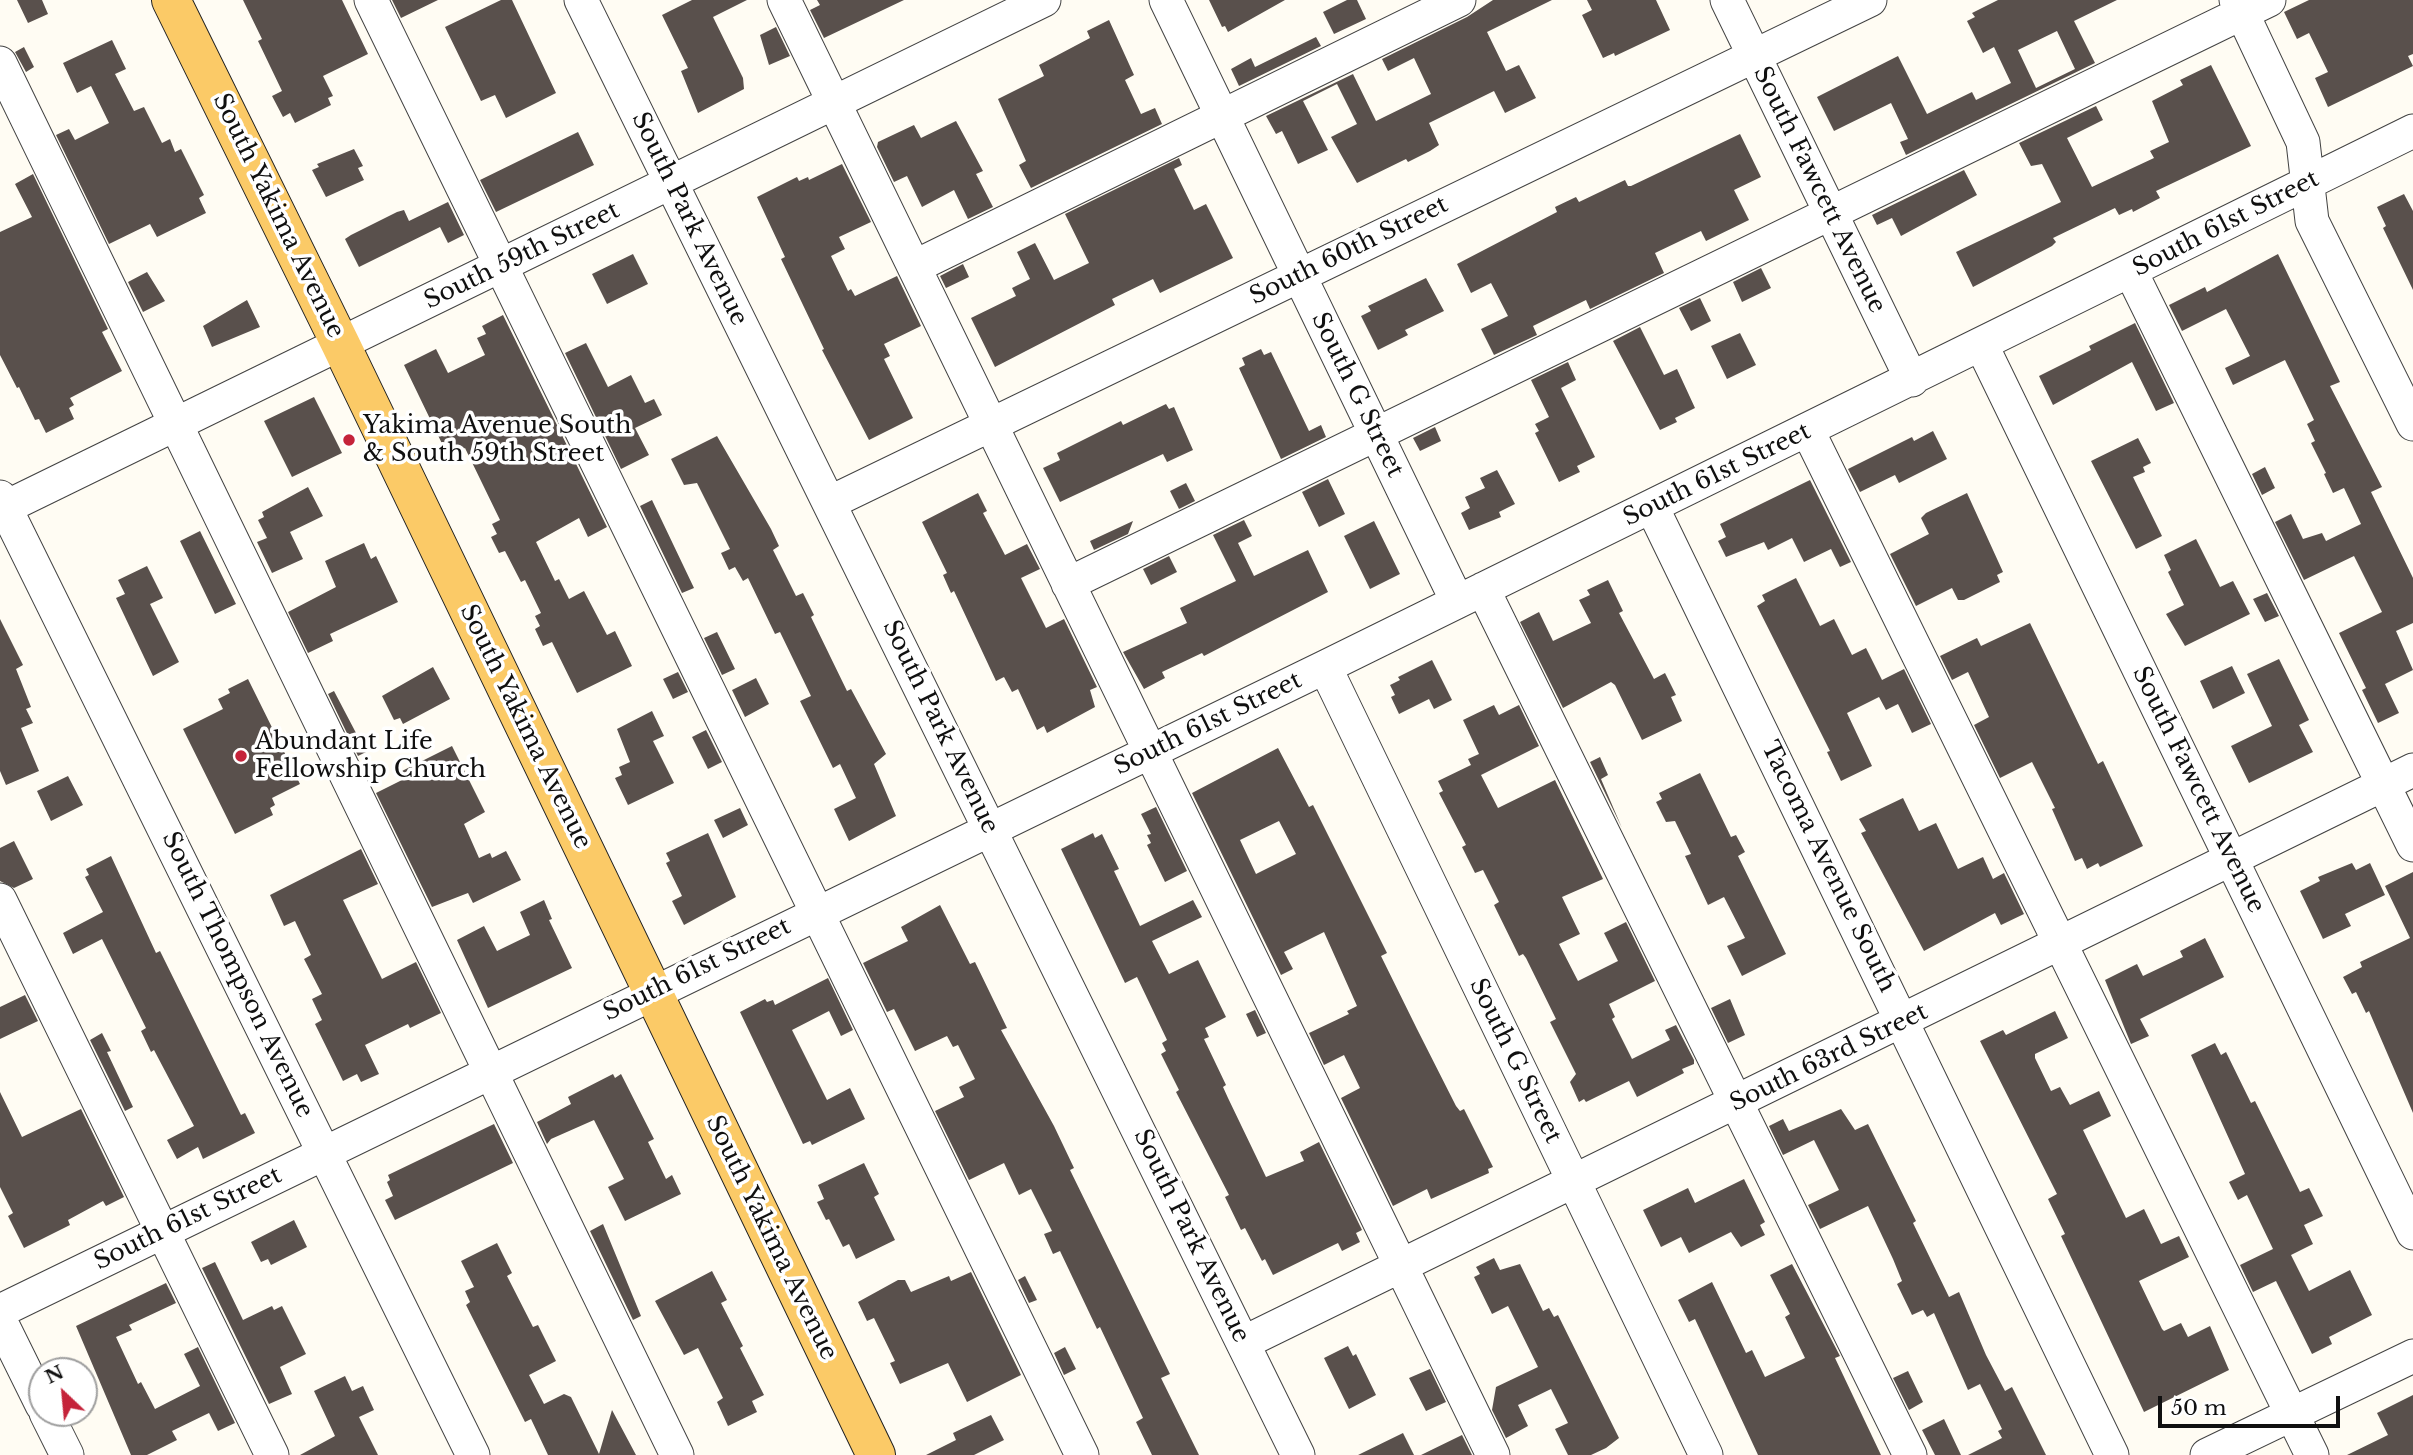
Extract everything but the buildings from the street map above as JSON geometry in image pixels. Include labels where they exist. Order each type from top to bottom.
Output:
[{"type":"main road","name":"South Yakima Avenue","points":[[172,0],[876,1455]]},
{"type":"street","points":[[371,0],[1082,1455]]},
{"type":"street","name":"South Park Avenue","points":[[581,0],[1298,1455]]},
{"type":"street","points":[[784,0],[1493,1455]]},
{"type":"street","name":"South 59th Street","points":[[2,505],[672,184],[1044,0]]},
{"type":"street","name":"South G Street","points":[[1166,0],[1376,433],[1470,595],[1737,1103],[1910,1455]]},
{"type":"street","points":[[914,267],[1460,0]]},
{"type":"street","name":"South Fawcett Avenue","points":[[1727,0],[1912,380]]},
{"type":"street","name":"South 60th Street","points":[[829,503],[1755,58],[1870,0]]},
{"type":"street","points":[[1069,584],[2249,4],[2303,142],[2312,221],[2413,424]]},
{"type":"street","points":[[0,63],[677,1455]]},
{"type":"street","name":"South 61st Street","points":[[0,1311],[1982,346],[2413,131]]},
{"type":"street","points":[[2131,272],[2413,845]]},
{"type":"street","name":"South Fawcett Avenue","points":[[1982,346],[2413,1233]]},
{"type":"street","points":[[1808,430],[2312,1455]]},
{"type":"street","name":"South Thompson Avenue","points":[[2,505],[473,1455]]},
{"type":"street","name":"Tacoma Avenue South","points":[[1652,507],[2112,1455]]},
{"type":"street","name":"South G Street","points":[[1325,667],[1706,1455]]},
{"type":"street","name":"South 63rd Street","points":[[1243,1343],[1574,1184],[2413,771]]},
{"type":"street","points":[[0,900],[272,1455]]},
{"type":"street","points":[[0,1320],[28,1377]]},
{"type":"street","points":[[2207,1455],[2413,1356]]},
{"type":"street","points":[[53,1427],[67,1455]]},
{"type":"place","name":"Yakima Avenue South & South 59th Street","points":[[349,440]]},
{"type":"place","name":"Abundant Life Fellowship Church","points":[[241,756]]}]
